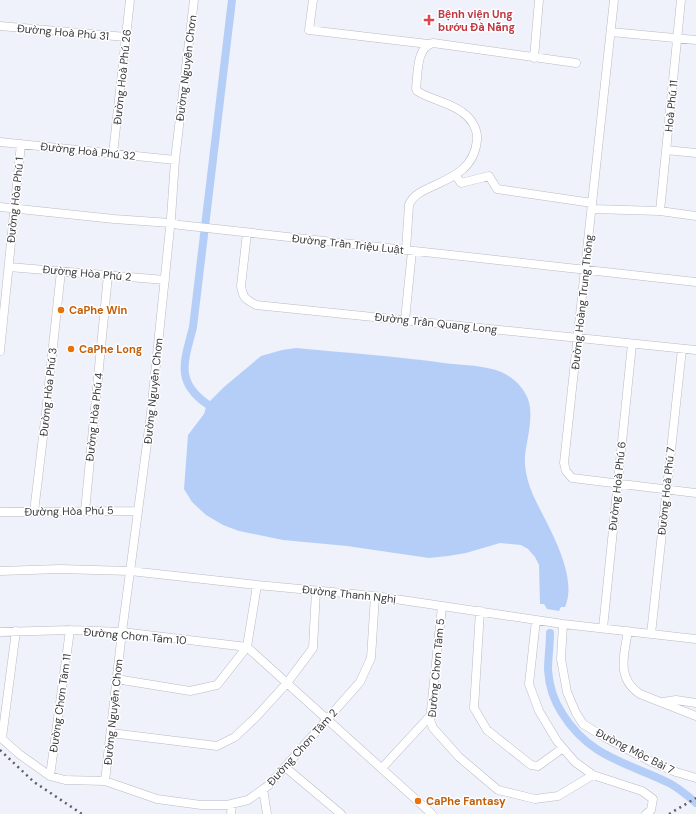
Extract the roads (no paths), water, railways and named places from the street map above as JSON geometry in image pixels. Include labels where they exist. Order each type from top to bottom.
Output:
[{"type":"street","name":"Đường Hoà Phú 26","points":[[113,154],[130,0]]},
{"type":"street","name":"Đường Nguyễn Chơn","points":[[106,781],[116,679],[151,413],[165,280],[175,160],[194,0]]},
{"type":"street","points":[[313,0],[309,30],[428,44],[433,43],[576,63]]},
{"type":"street","points":[[534,58],[538,0]]},
{"type":"street","name":"Đường Hoàng Trung Thông","points":[[614,0],[564,463],[566,471],[572,478],[696,493]]},
{"type":"street","name":"Hoà Phú 11","points":[[660,211],[681,0]]},
{"type":"street","name":"Đường Hoà Phú 31","points":[[0,26],[126,37]]},
{"type":"street","points":[[611,32],[696,40]]},
{"type":"street","points":[[405,320],[411,200],[418,194],[456,176],[473,156],[477,147],[478,136],[470,119],[462,112],[417,91],[416,88],[420,55],[422,50],[428,44]]},
{"type":"street","name":"Đường Hoà Phú 32","points":[[0,142],[175,160]]},
{"type":"street","name":"Đường Hòa Phú 1","points":[[0,350],[21,144]]},
{"type":"street","points":[[666,150],[696,153]]},
{"type":"street","points":[[456,176],[461,183],[489,176],[497,189],[592,206],[660,211],[696,216]]},
{"type":"street","name":"Đường Trần Triệu Luật","points":[[0,207],[114,219],[170,223],[180,226],[696,282]]},
{"type":"street","name":"Đường Trần Quang Long","points":[[247,233],[241,286],[242,293],[246,300],[256,305],[696,350]]},
{"type":"street","name":"Đường Hòa Phú 2","points":[[9,267],[165,280]]},
{"type":"street","name":"Đường Hòa Phú 3","points":[[34,512],[61,271]]},
{"type":"street","name":"Đường Hòa Phú 4","points":[[85,511],[108,275]]},
{"type":"street","name":"Đường Hoà Phú 6","points":[[603,628],[632,344]]},
{"type":"street","name":"Đường Hoà Phú 7","points":[[651,634],[682,349]]},
{"type":"street","name":"Đường Hòa Phú 5","points":[[0,512],[138,511]]},
{"type":"street","name":"Đường Thanh Nghị","points":[[0,571],[60,569],[130,571],[375,596],[563,624],[696,639]]},
{"type":"street","points":[[116,679],[190,691],[217,685],[247,648],[257,585]]},
{"type":"street","points":[[111,733],[217,746],[236,737],[287,683],[312,648],[316,591]]},
{"type":"street","name":"Đường Chơn Tâm 2","points":[[50,776],[65,780],[106,781],[157,799],[201,805],[227,805],[248,800],[269,785],[360,682],[371,658],[375,596]]},
{"type":"street","name":"Đường Chơn Tâm 5","points":[[442,606],[430,720],[433,728],[443,741],[458,757],[498,790],[535,799],[558,796],[593,775]]},
{"type":"street","points":[[480,611],[474,708],[480,720],[487,730],[531,765],[538,766],[563,748]]},
{"type":"street","points":[[536,620],[529,684],[539,711],[557,741],[575,762],[593,775],[642,791],[653,798],[651,810],[646,814]]},
{"type":"street","name":"Đường Mộc Bài 7","points":[[563,624],[561,659],[567,692],[576,713],[583,724],[604,737],[650,761],[676,772],[696,778]]},
{"type":"street","name":"Đường Chơn Tâm 10","points":[[0,632],[70,630],[122,632],[247,648]]},
{"type":"street","name":"Đường Chơn Tâm 11","points":[[50,776],[70,630]]},
{"type":"street","points":[[16,631],[1,738],[19,754],[50,776]]},
{"type":"street","points":[[628,631],[623,668],[629,684],[640,694],[696,716]]},
{"type":"street","points":[[247,648],[432,814]]},
{"type":"street","points":[[662,702],[676,700],[696,703]]},
{"type":"street","points":[[382,768],[431,715]]},
{"type":"street","points":[[285,766],[341,814]]},
{"type":"street","points":[[263,789],[267,814]]},
{"type":"street","points":[[231,814],[232,804]]},
{"type":"water","points":[[296,348],[389,356],[480,367],[503,373],[518,384],[528,399],[530,406],[530,427],[525,456],[527,476],[532,492],[560,550],[565,566],[568,580],[568,594],[565,607],[561,607],[559,611],[547,609],[544,604],[540,604],[539,565],[535,557],[528,549],[521,545],[500,543],[466,553],[429,558],[347,546],[283,540],[239,531],[223,525],[206,515],[192,502],[184,489],[188,435],[204,414],[207,404],[224,387],[261,356]]},
{"type":"waterway","points":[[207,404],[190,387],[186,378],[185,360],[193,327],[232,0]]},
{"type":"waterway","points":[[550,633],[548,670],[551,687],[559,708],[573,728],[584,740],[596,749],[610,757],[673,785],[696,803]]},
{"type":"railway","points":[[0,750],[34,782],[82,814]]},
{"type":"railway","points":[[669,814],[696,798]]},
{"type":"place","name":"Bệnh viện Ung bướu Đà Nẵng","points":[[429,20]]},
{"type":"place","name":"CaPhe Win","points":[[61,310]]},
{"type":"place","name":"CaPhe Long","points":[[71,349]]},
{"type":"place","name":"CaPhe Fantasy","points":[[418,801]]}]
